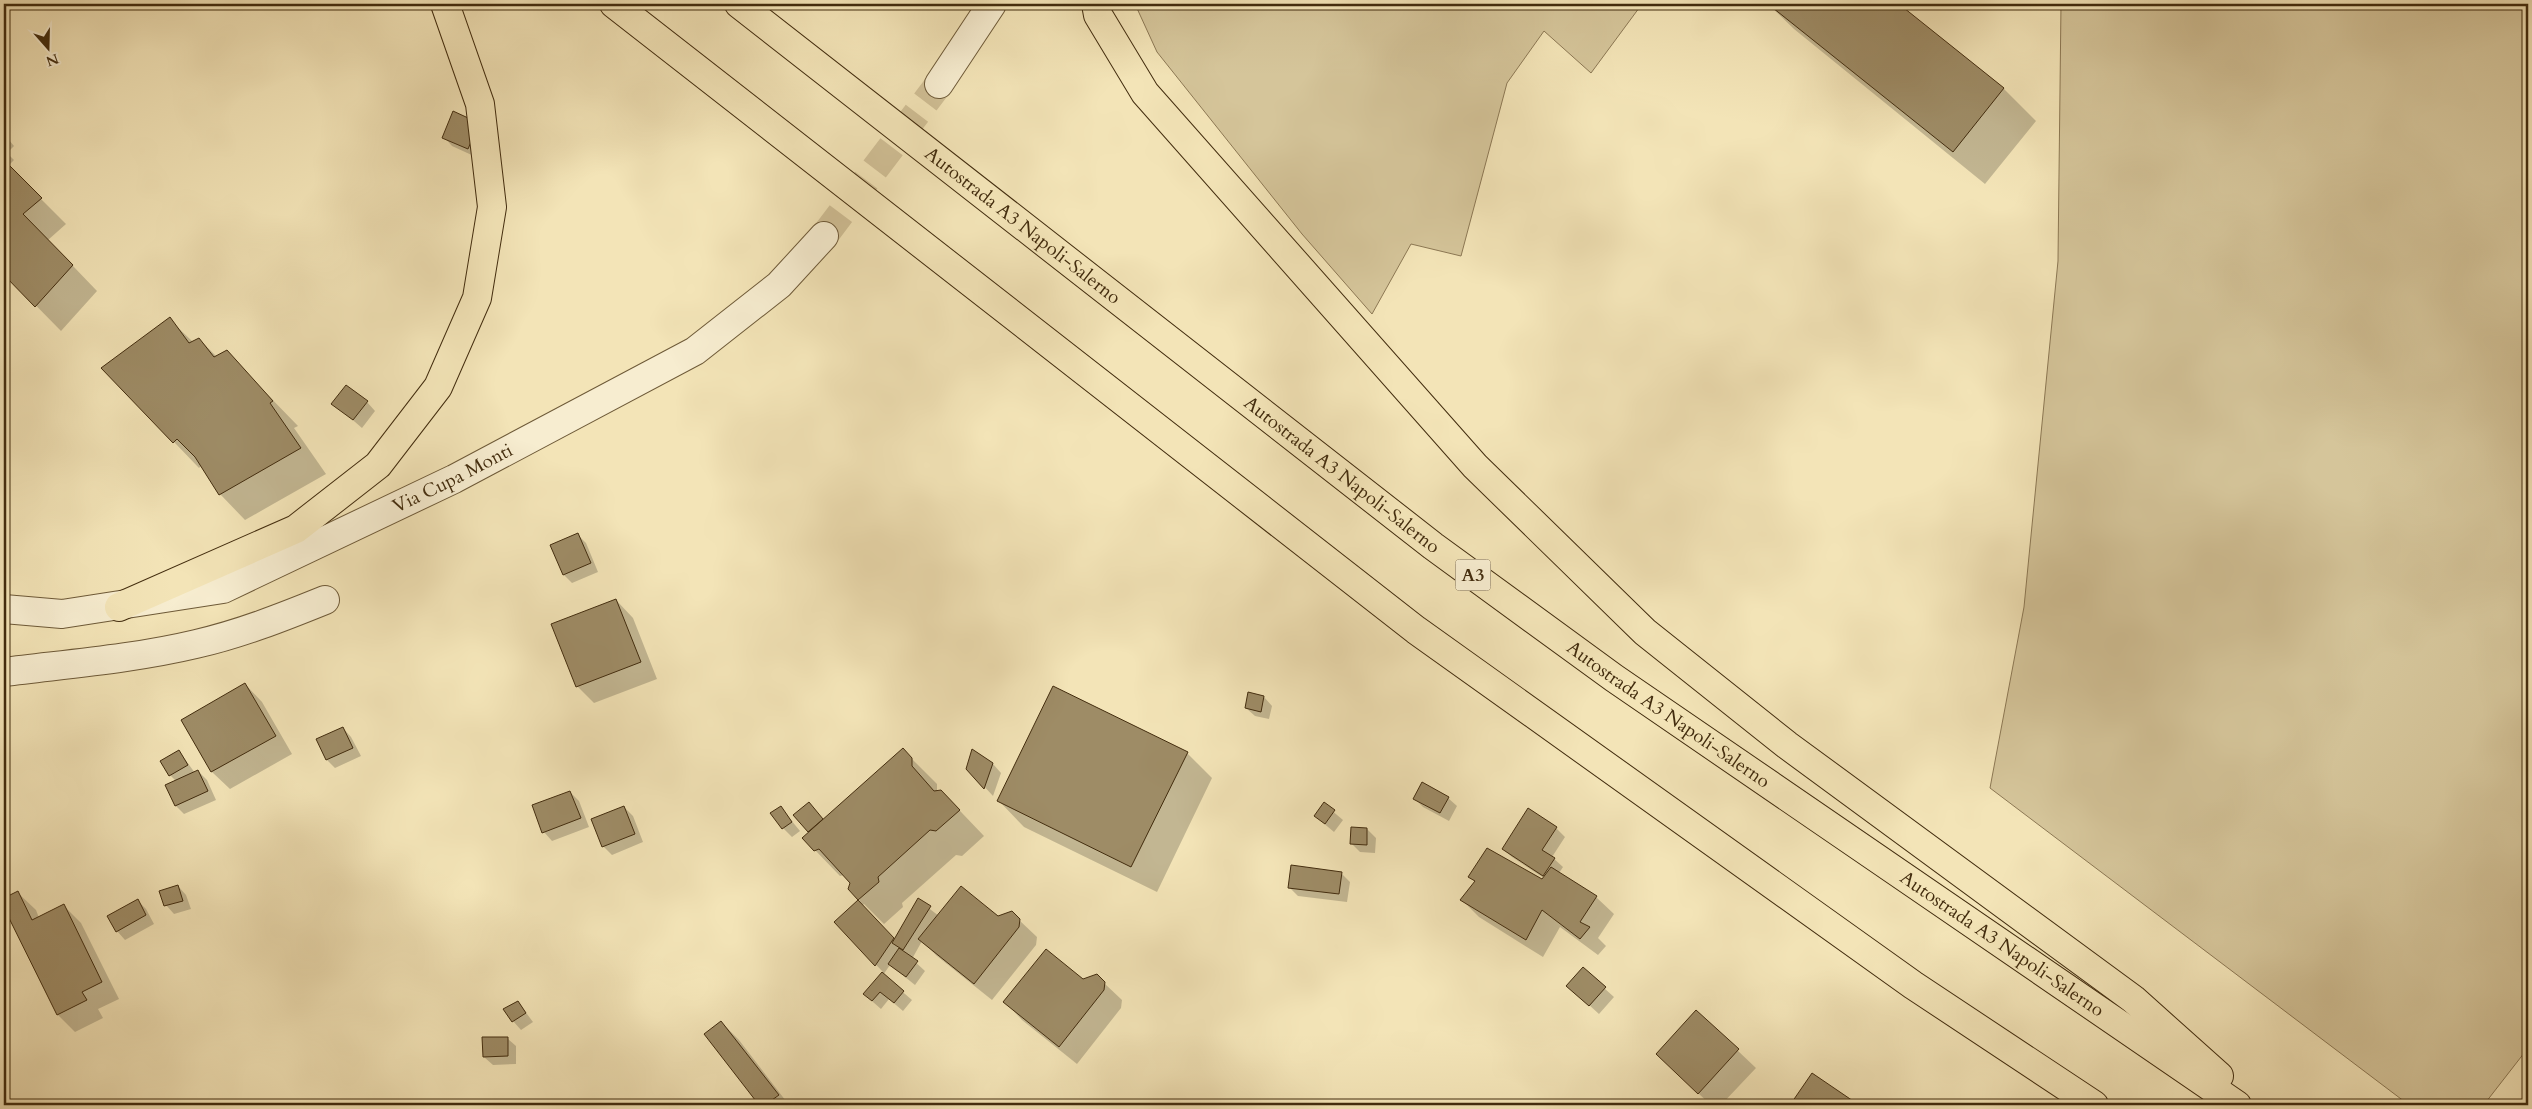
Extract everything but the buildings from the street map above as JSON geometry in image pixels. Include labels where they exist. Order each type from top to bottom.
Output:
[{"type":"highway","points":[[118,606],[296,529],[378,466],[438,387],[477,298],[492,207],[480,104],[446,4]]},
{"type":"highway","points":[[614,4],[1416,630],[1913,985],[2094,1105]]},
{"type":"highway","name":"Autostrada A3 Napoli-Salerno","points":[[739,4],[1433,546],[1614,678],[2237,1105]]},
{"type":"highway","points":[[1096,4],[1098,16],[1145,93],[1475,466],[1645,632],[1787,745],[2133,998],[2252,1105]]},
{"type":"street","points":[[939,84],[992,4]]},
{"type":"street","name":"Via Cupa Monti","points":[[4,609],[62,614],[223,589],[454,480],[695,351],[779,285],[824,236]]},
{"type":"street","points":[[4,672],[88,662],[195,644],[268,623],[324,600]]},
{"type":"street","name":"Via Cupa Monti","points":[[4,620],[34,613]]},
{"type":"shaded area","points":[[1135,4],[1642,4],[1591,73],[1544,31],[1507,83],[1461,256],[1411,244],[1372,314],[1302,234],[1157,52]]},
{"type":"shaded area","points":[[2061,4],[2528,4],[2528,1048],[2486,1102],[2479,1105],[2409,1105],[1990,788],[2024,607],[2058,261]]},
{"type":"tunnel","points":[[824,236],[939,84]]}]
